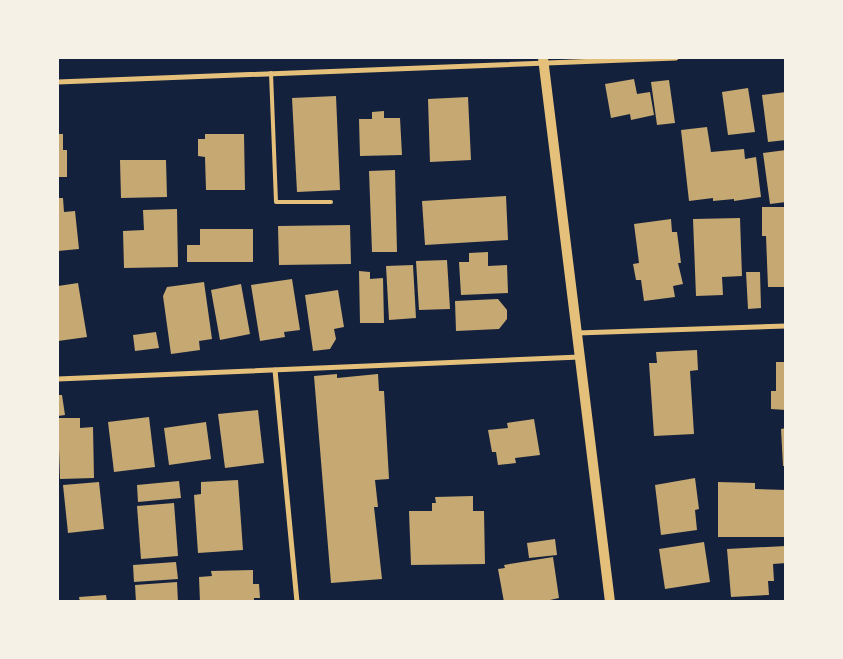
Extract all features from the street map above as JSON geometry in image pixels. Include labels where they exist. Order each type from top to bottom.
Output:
[{"type":"main road","points":[[543,60],[610,602]]},
{"type":"street","points":[[58,82],[543,60],[676,58]]},
{"type":"street","points":[[577,332],[786,326]]},
{"type":"street","points":[[58,379],[580,357]]},
{"type":"street","points":[[275,370],[297,602]]},
{"type":"lane","points":[[271,73],[276,202],[331,202]]},
{"type":"building","points":[[634,79],[637,94],[650,92],[654,115],[631,120],[630,114],[611,118],[605,84]]},
{"type":"building","points":[[669,80],[675,123],[657,125],[651,82]]},
{"type":"building","points":[[748,88],[755,132],[728,135],[722,92]]},
{"type":"building","points":[[786,92],[786,140],[768,142],[762,95]]},
{"type":"building","points":[[336,96],[340,190],[297,192],[292,98]]},
{"type":"building","points":[[468,97],[471,160],[430,162],[428,99]]},
{"type":"building","points":[[384,111],[384,118],[400,118],[402,155],[360,156],[359,119],[372,119],[372,112]]},
{"type":"building","points":[[707,127],[711,152],[744,149],[745,159],[756,157],[761,197],[734,201],[734,199],[713,201],[713,198],[689,201],[681,130]]},
{"type":"building","points":[[58,134],[63,134],[63,150],[67,150],[67,177],[58,177]]},
{"type":"building","points":[[205,134],[244,134],[245,190],[206,190],[205,157],[198,156],[198,139],[205,139]]},
{"type":"building","points":[[786,150],[786,202],[770,204],[763,153]]},
{"type":"building","points":[[120,160],[166,160],[167,197],[121,198]]},
{"type":"building","points":[[395,170],[397,252],[372,252],[369,171]]},
{"type":"building","points":[[506,196],[508,240],[425,245],[422,201]]},
{"type":"building","points":[[58,198],[63,198],[64,212],[75,211],[79,249],[58,251]]},
{"type":"building","points":[[762,207],[786,207],[786,287],[768,287],[766,236],[762,236]]},
{"type":"building","points":[[177,209],[178,267],[124,268],[123,231],[144,230],[143,210]]},
{"type":"building","points":[[740,218],[742,276],[722,277],[723,295],[696,296],[693,219]]},
{"type":"building","points":[[671,219],[672,232],[677,232],[681,263],[678,263],[683,284],[673,286],[675,297],[644,301],[641,280],[636,280],[633,264],[639,263],[634,224]]},
{"type":"building","points":[[350,225],[351,264],[279,265],[278,226]]},
{"type":"building","points":[[200,229],[253,229],[253,262],[187,262],[187,245],[200,245]]},
{"type":"building","points":[[488,252],[488,266],[507,265],[508,293],[461,295],[459,262],[469,262],[469,253]]},
{"type":"building","points":[[447,260],[450,309],[419,310],[416,261]]},
{"type":"building","points":[[413,265],[416,318],[389,320],[386,266]]},
{"type":"building","points":[[359,271],[370,272],[370,279],[383,278],[384,323],[360,323]]},
{"type":"building","points":[[746,272],[760,272],[761,308],[748,309]]},
{"type":"building","points":[[292,279],[300,330],[284,332],[285,337],[260,341],[251,285]]},
{"type":"building","points":[[204,282],[212,339],[199,341],[200,350],[171,354],[163,296],[167,287]]},
{"type":"building","points":[[78,283],[87,337],[58,341],[58,286]]},
{"type":"building","points":[[241,284],[250,334],[220,340],[211,290]]},
{"type":"building","points":[[338,290],[344,327],[334,329],[336,339],[330,349],[313,351],[305,295]]},
{"type":"building","points":[[498,299],[507,310],[507,319],[499,329],[456,331],[455,301]]},
{"type":"building","points":[[156,332],[159,348],[135,351],[133,335]]},
{"type":"building","points":[[697,350],[698,370],[690,371],[694,434],[654,436],[649,363],[657,363],[656,352]]},
{"type":"building","points":[[776,362],[786,362],[786,410],[771,409],[771,391],[776,391]]},
{"type":"building","points":[[337,374],[337,378],[378,374],[379,391],[384,391],[389,479],[375,480],[378,507],[374,507],[382,579],[331,583],[314,376]]},
{"type":"building","points":[[58,395],[62,395],[65,415],[58,416]]},
{"type":"building","points":[[258,410],[264,463],[225,468],[218,414]]},
{"type":"building","points":[[149,417],[155,467],[114,472],[108,422]]},
{"type":"building","points":[[58,418],[80,418],[80,428],[93,427],[94,478],[60,479]]},
{"type":"building","points":[[534,419],[540,455],[515,458],[516,463],[498,465],[496,452],[492,452],[488,430],[508,428],[507,423]]},
{"type":"building","points":[[206,422],[211,459],[169,465],[164,428]]},
{"type":"building","points":[[786,428],[786,466],[783,466],[781,429]]},
{"type":"building","points":[[695,478],[699,509],[695,510],[697,530],[661,535],[655,485]]},
{"type":"building","points":[[238,480],[243,550],[198,553],[194,495],[201,494],[201,482]]},
{"type":"building","points":[[179,481],[181,498],[138,502],[137,485]]},
{"type":"building","points":[[99,482],[104,529],[68,533],[63,485]]},
{"type":"building","points":[[718,482],[755,483],[755,489],[786,490],[786,537],[718,537]]},
{"type":"building","points":[[473,496],[473,511],[484,511],[485,564],[411,565],[409,511],[432,511],[432,503],[436,503],[435,497]]},
{"type":"building","points":[[174,503],[178,556],[141,559],[137,506]]},
{"type":"building","points":[[555,539],[557,555],[529,558],[527,543]]},
{"type":"building","points":[[704,542],[710,582],[665,589],[659,549]]},
{"type":"building","points":[[786,546],[786,563],[773,564],[774,581],[768,581],[769,595],[731,597],[727,549]]},
{"type":"building","points":[[553,557],[559,598],[541,602],[504,602],[498,569],[505,568],[504,565]]},
{"type":"building","points":[[176,562],[178,579],[134,582],[133,565]]},
{"type":"building","points":[[253,570],[253,584],[259,584],[260,598],[254,598],[254,602],[200,602],[199,577],[212,576],[211,571]]},
{"type":"building","points":[[177,582],[178,602],[136,602],[135,585]]},
{"type":"building","points":[[106,595],[107,602],[80,602],[79,597]]}]
